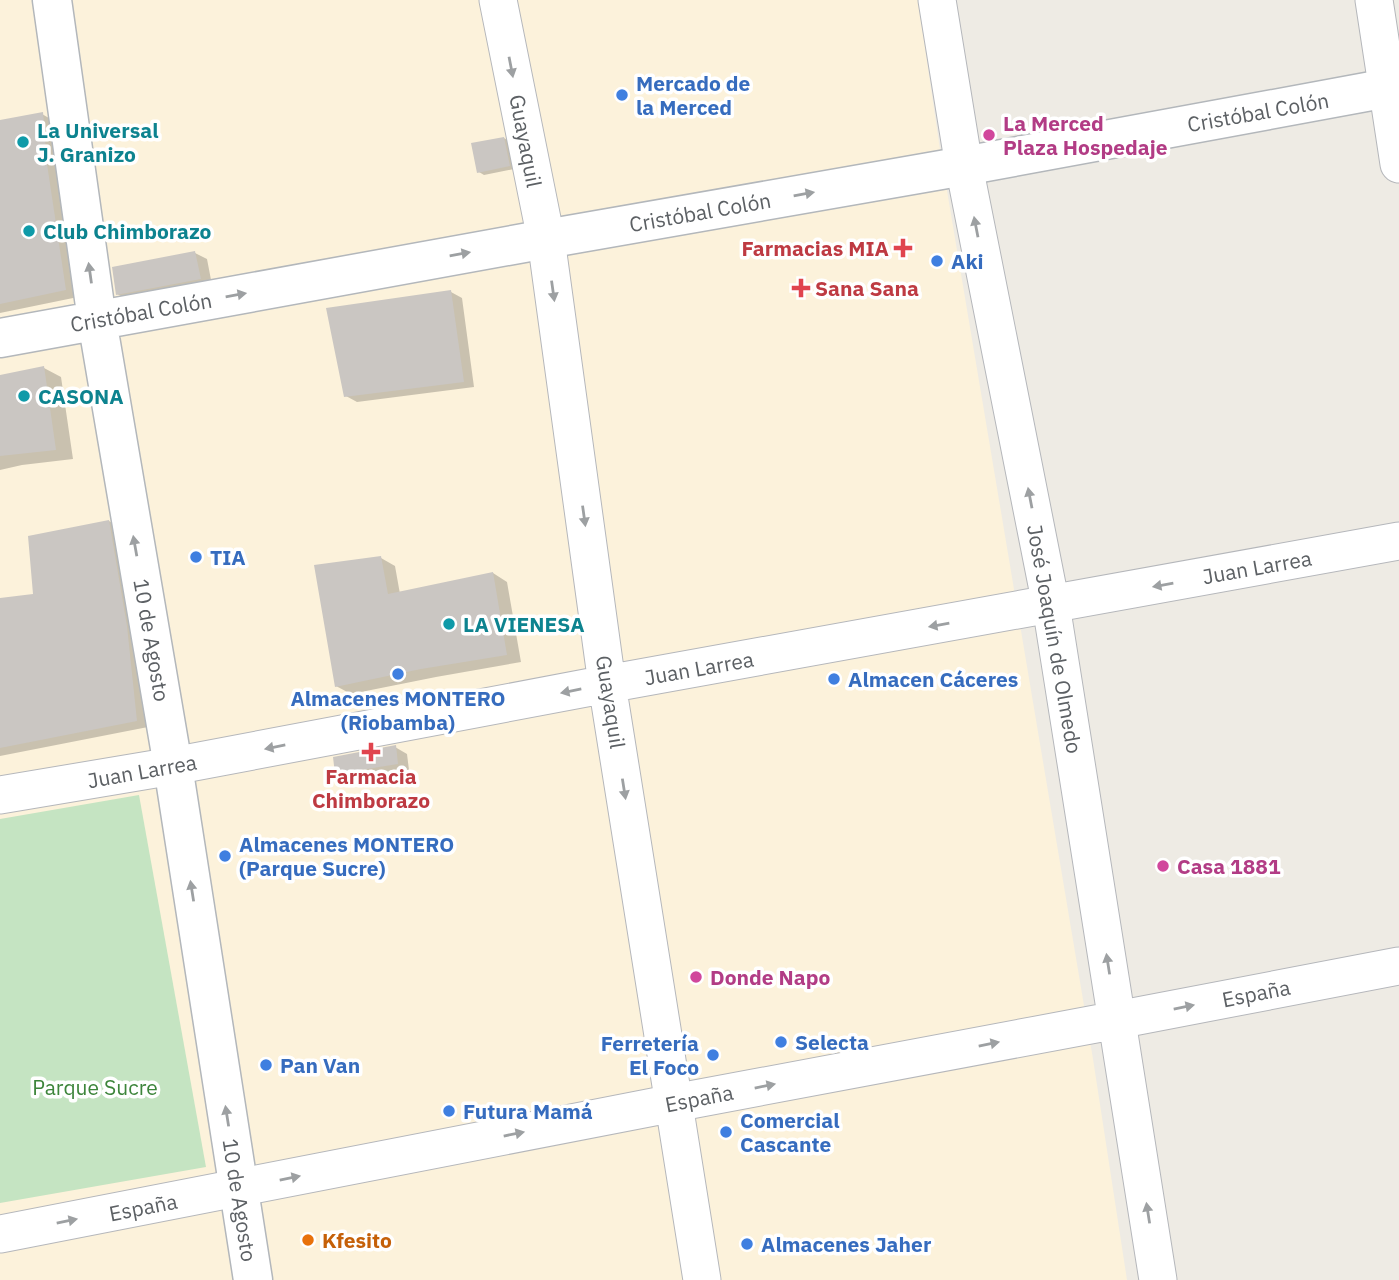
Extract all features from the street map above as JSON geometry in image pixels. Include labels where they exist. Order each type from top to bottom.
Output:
[{"type":"street","name":"10 de Agosto","points":[[52,0],[97,320],[173,766],[253,1280]]},
{"type":"street","name":"Guayaquil","points":[[498,0],[546,239],[607,684],[702,1280]]},
{"type":"street","name":"José Joaquín de Olmedo","points":[[936,0],[964,166],[1051,605],[1158,1280]]},
{"type":"street","points":[[1374,0],[1394,87],[1399,164]]},
{"type":"street","name":"Cristóbal Colón","points":[[0,338],[1394,87]]},
{"type":"street","name":"Juan Larrea","points":[[0,795],[173,766],[607,684],[1399,541]]},
{"type":"street","name":"España","points":[[0,1234],[1399,966]]},
{"type":"shaded area","points":[[0,0],[918,0],[939,143],[1093,1059],[1127,1280],[0,1280]]},
{"type":"green space","name":"Parque Sucre","points":[[139,795],[206,1167],[0,1203],[0,819]]},
{"type":"building","name":"Club Chimborazo","points":[[43,112],[47,164],[66,290],[0,304],[0,120]]},
{"type":"building","points":[[504,137],[510,166],[477,173],[471,143]]},
{"type":"building","points":[[195,251],[201,279],[116,295],[112,267]]},
{"type":"building","points":[[451,290],[464,382],[344,397],[326,308]]},
{"type":"building","name":"CASONA","points":[[44,366],[56,450],[0,456],[0,375]]},
{"type":"building","points":[[109,520],[127,626],[137,721],[0,748],[0,598],[33,594],[28,536]]},
{"type":"building","points":[[381,556],[388,594],[493,572],[507,655],[335,687],[314,565]]},
{"type":"building","points":[[396,745],[398,764],[335,774],[333,757]]},
{"type":"place","name":"Mercado de la Merced","points":[[622,95]]},
{"type":"place","name":"La Merced Plaza Hospedaje","points":[[989,135]]},
{"type":"place","name":"La Universal J. Granizo","points":[[23,142]]},
{"type":"place","name":"Club Chimborazo","points":[[29,231]]},
{"type":"place","name":"Farmacias MIA","points":[[903,248]]},
{"type":"place","name":"Aki","points":[[937,261]]},
{"type":"place","name":"Sana Sana","points":[[801,288]]},
{"type":"place","name":"CASONA","points":[[24,396]]},
{"type":"place","name":"TIA","points":[[196,557]]},
{"type":"place","name":"LA VIENESA","points":[[449,624]]},
{"type":"place","name":"Almacenes MONTERO (Riobamba)","points":[[398,674]]},
{"type":"place","name":"Almacen Cáceres","points":[[834,679]]},
{"type":"place","name":"Farmacia Chimborazo","points":[[371,752]]},
{"type":"place","name":"Almacenes MONTERO (Parque Sucre)","points":[[225,856]]},
{"type":"place","name":"Casa 1881","points":[[1163,866]]},
{"type":"place","name":"Donde Napo","points":[[696,977]]},
{"type":"place","name":"Selecta","points":[[781,1042]]},
{"type":"place","name":"Ferretería El Foco","points":[[713,1055]]},
{"type":"place","name":"Pan Van","points":[[266,1065]]},
{"type":"place","name":"Futura Mamá","points":[[449,1111]]},
{"type":"place","name":"Comercial Cascante","points":[[726,1132]]},
{"type":"place","name":"Kfesito","points":[[308,1240]]},
{"type":"place","name":"Almacenes Jaher","points":[[747,1244]]}]
